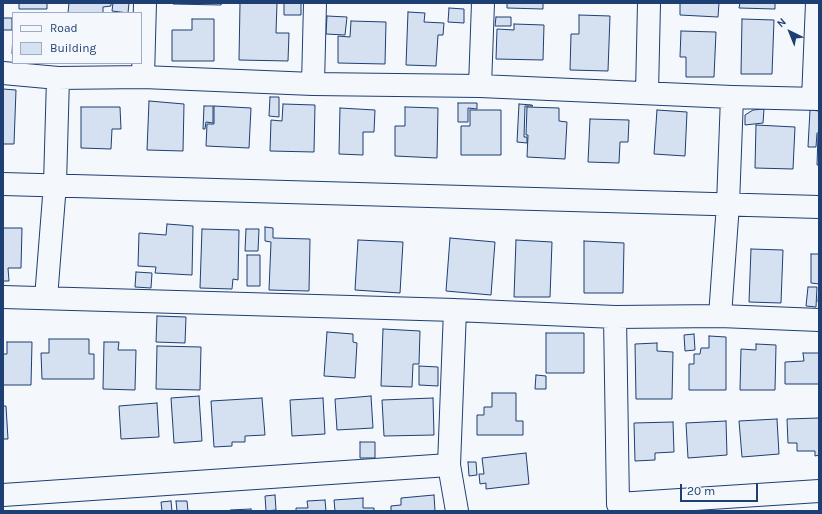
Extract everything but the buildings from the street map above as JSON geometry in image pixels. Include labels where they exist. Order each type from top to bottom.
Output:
[{"type":"street","points":[[143,77],[145,3]]},
{"type":"street","points":[[313,84],[315,3]]},
{"type":"street","points":[[480,86],[483,3]]},
{"type":"street","points":[[647,93],[650,3]]},
{"type":"street","points":[[3,73],[58,78],[143,77],[313,84],[480,86],[732,97],[816,99],[817,3]]},
{"type":"street","points":[[46,298],[54,184],[58,78]]},
{"type":"street","points":[[720,316],[728,204],[732,97]]},
{"type":"street","points":[[3,184],[54,184],[819,208]]},
{"type":"street","points":[[3,297],[455,310],[615,317],[720,316],[819,320]]},
{"type":"street","points":[[455,310],[448,465],[457,511]]},
{"type":"street","points":[[615,317],[620,507],[819,491]]},
{"type":"street","points":[[3,495],[448,465]]}]
